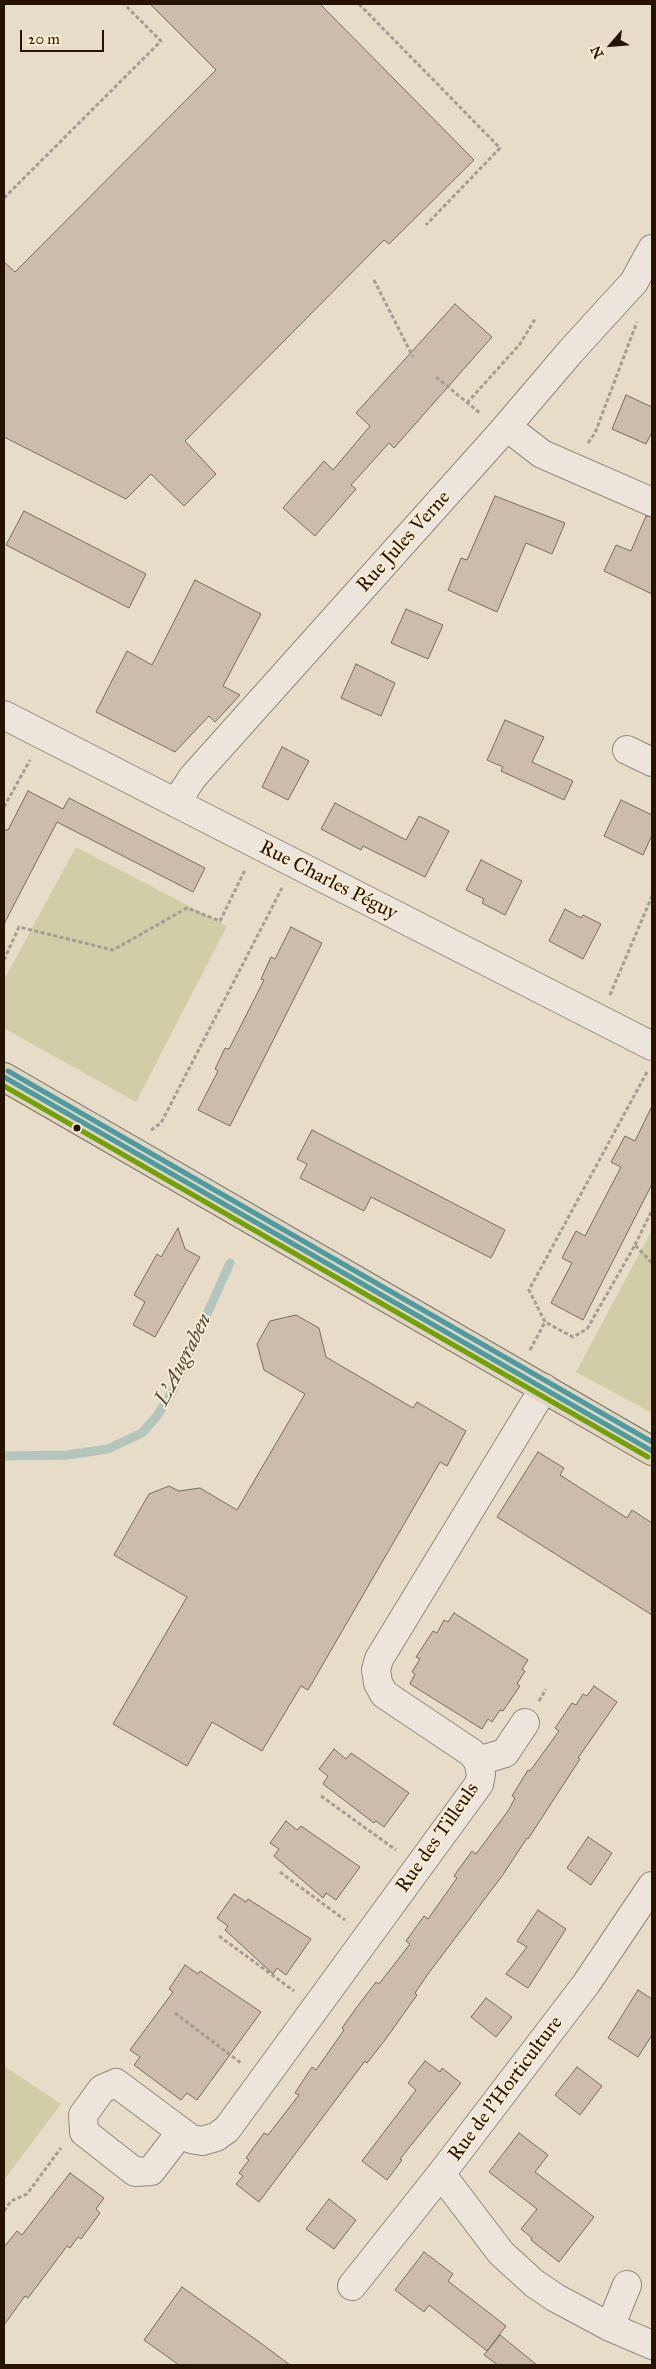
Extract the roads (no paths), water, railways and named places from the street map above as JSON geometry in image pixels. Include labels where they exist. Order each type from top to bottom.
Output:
[{"type":"main road","points":[[4,1077],[652,1451]]},
{"type":"street","name":"Rue Jules Verne","points":[[176,803],[192,778],[634,282],[652,249]]},
{"type":"street","points":[[505,429],[542,454],[652,502]]},
{"type":"street","name":"Rue Charles Péguy","points":[[4,715],[600,1019],[650,1058]]},
{"type":"street","points":[[627,750],[652,762]]},
{"type":"street","name":"Rue des Tilleuls","points":[[181,2132],[151,2171],[135,2172],[84,2132],[84,2115],[102,2089],[116,2084],[191,2139],[202,2141],[216,2138],[227,2129],[479,1784],[481,1774],[478,1761],[472,1753],[384,1694],[378,1683],[376,1670],[379,1659],[544,1388]]},
{"type":"street","points":[[478,1761],[505,1753],[525,1723]]},
{"type":"street","name":"Rue de l'Horticulture","points":[[352,2286],[441,2174],[586,1984],[652,1886]]},
{"type":"street","points":[[441,2174],[502,2253],[516,2268],[556,2298],[652,2345]]},
{"type":"street","points":[[610,2326],[627,2285]]},
{"type":"waterway","name":"L'Augraben","points":[[4,1456],[67,1455],[108,1449],[142,1433],[157,1416],[172,1392],[230,1263]]}]
